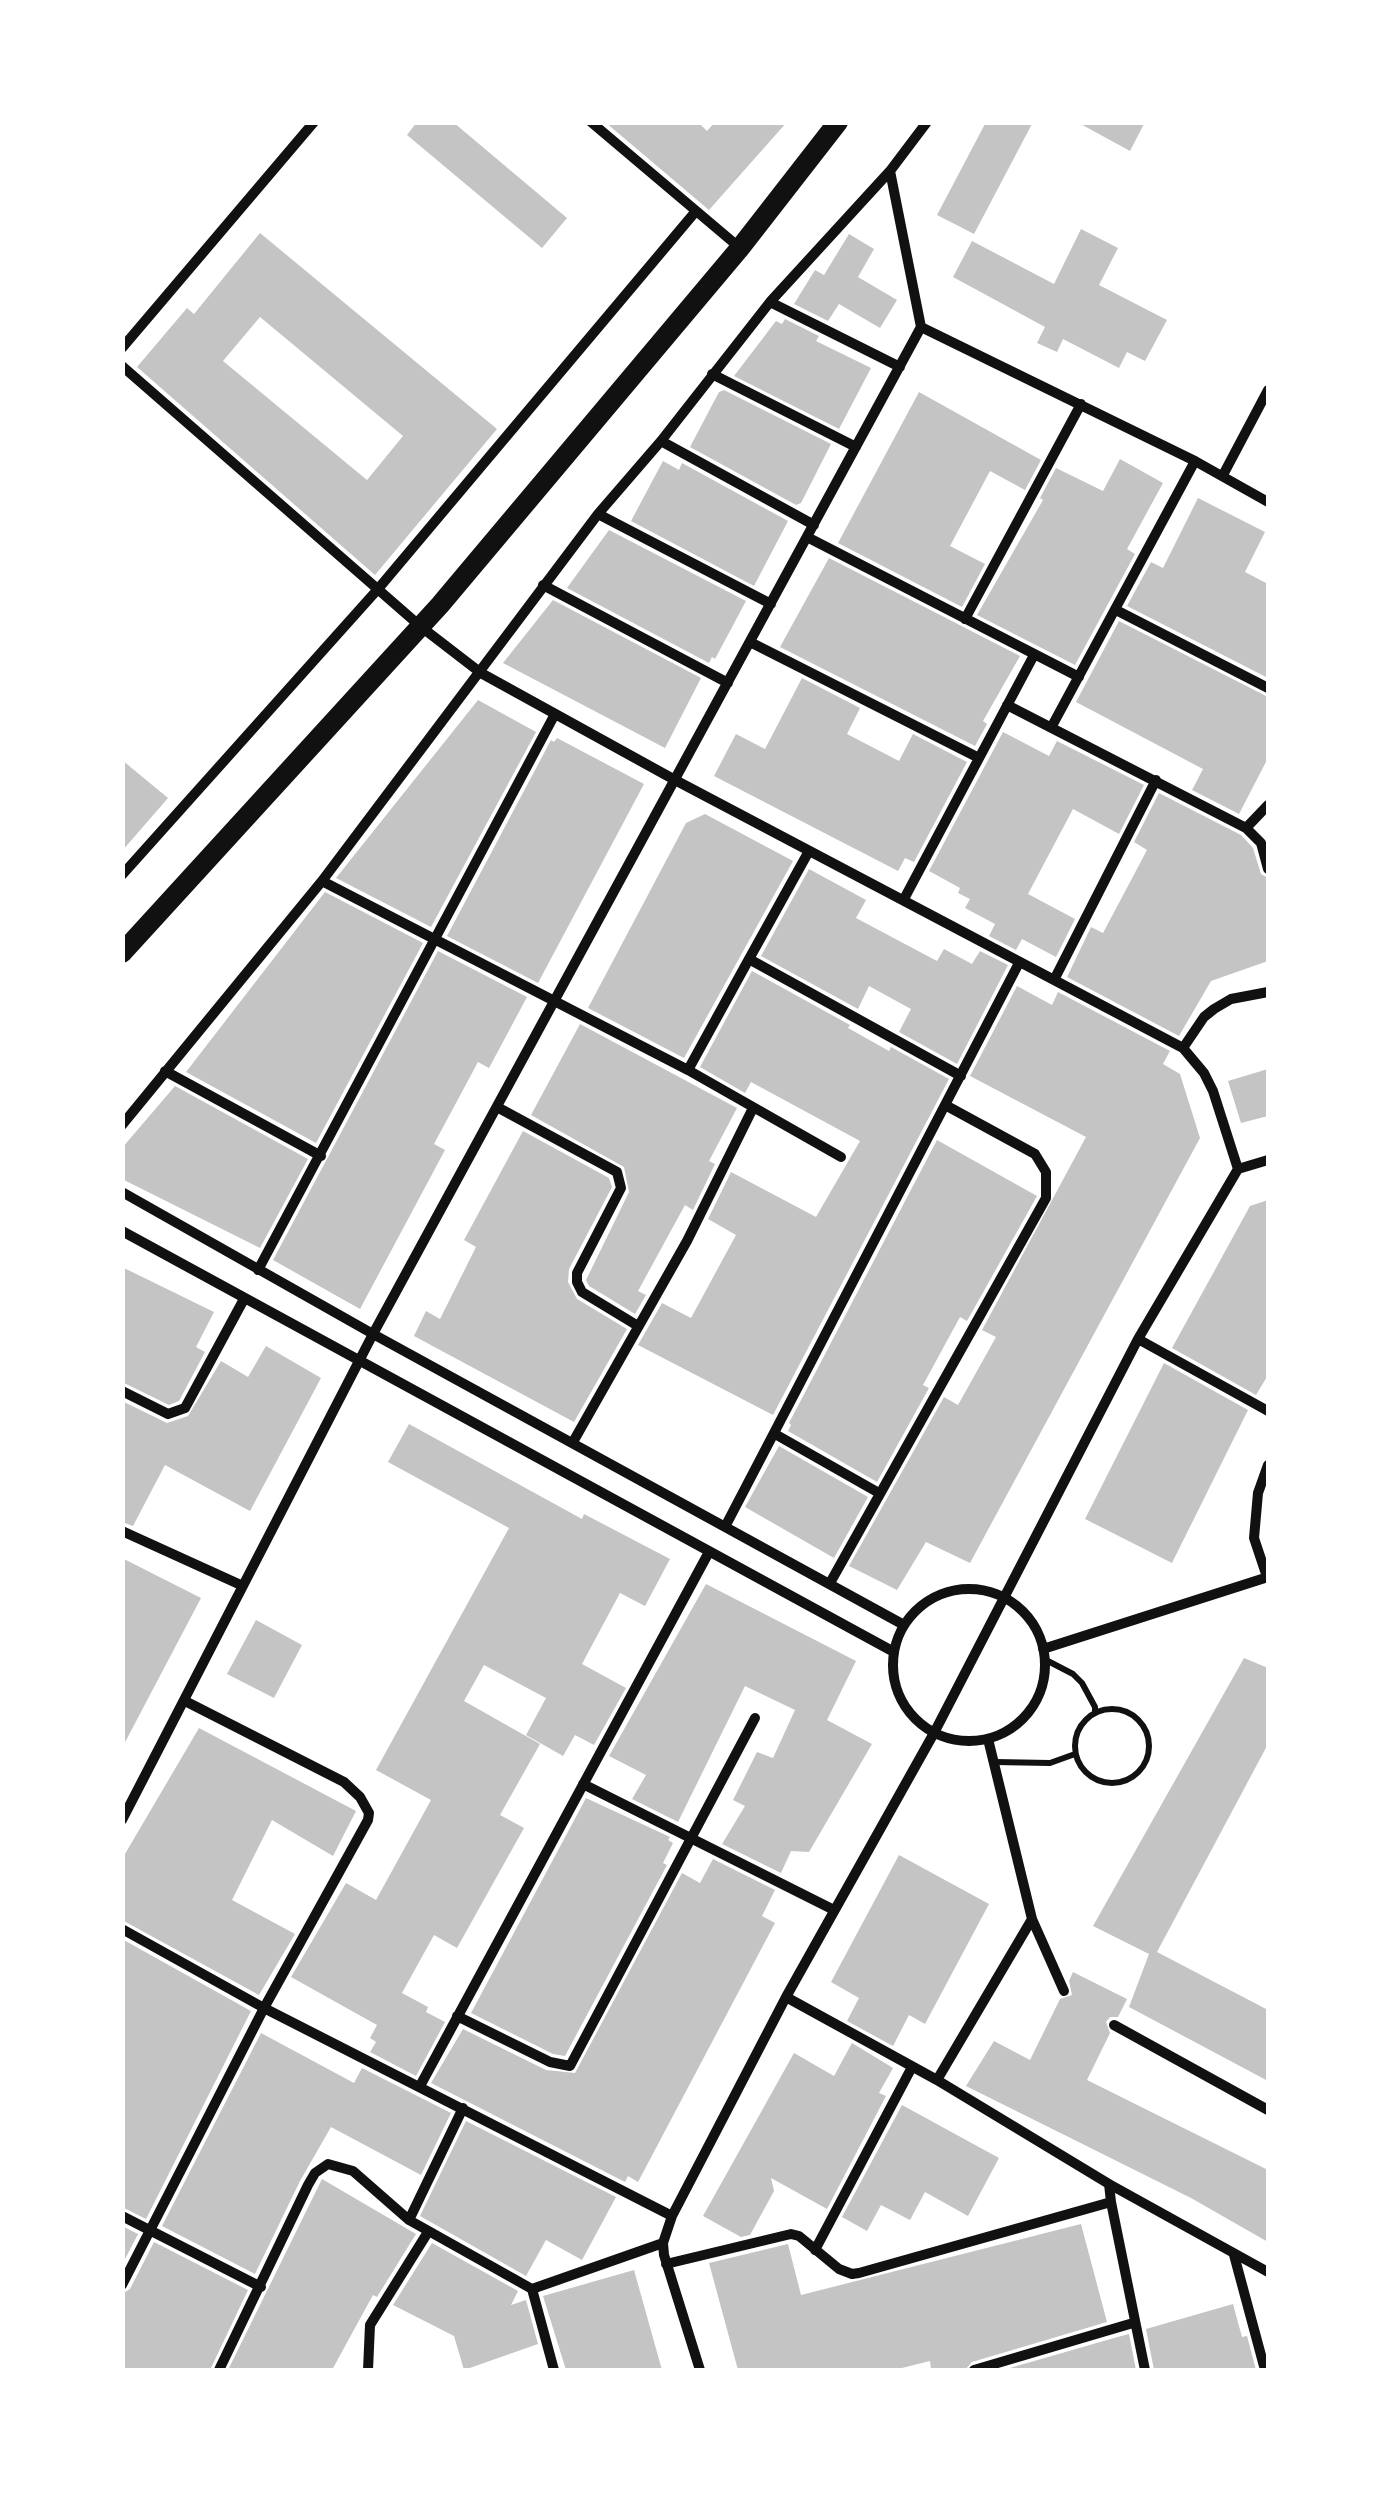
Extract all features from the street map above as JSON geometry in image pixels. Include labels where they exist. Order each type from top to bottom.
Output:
[{"type":"main road","points":[[122,953],[420,626],[740,248],[838,122]]},
{"type":"street","points":[[122,348],[314,122]]},
{"type":"street","points":[[591,122],[740,248]]},
{"type":"street","points":[[122,1125],[322,880],[598,514],[770,302],[890,170],[926,122]]},
{"type":"street","points":[[122,1820],[373,1334],[922,328],[890,170]]},
{"type":"street","points":[[122,875],[378,589],[696,212]]},
{"type":"street","points":[[770,302],[900,367]]},
{"type":"street","points":[[922,328],[1195,461],[1268,502]]},
{"type":"street","points":[[122,366],[420,626],[481,673],[1182,1048],[1213,1091],[1238,1169]]},
{"type":"street","points":[[712,374],[856,448]]},
{"type":"street","points":[[1222,476],[1268,390]]},
{"type":"street","points":[[965,619],[1081,404]]},
{"type":"street","points":[[661,440],[814,524]]},
{"type":"street","points":[[1052,726],[1195,461]]},
{"type":"street","points":[[598,514],[771,604]]},
{"type":"street","points":[[808,537],[1078,676]]},
{"type":"street","points":[[543,585],[728,683]]},
{"type":"street","points":[[1116,610],[1268,688]]},
{"type":"street","points":[[750,642],[978,758]]},
{"type":"street","points":[[904,899],[1034,655]]},
{"type":"street","points":[[1007,705],[1246,828],[1260,844],[1268,869]]},
{"type":"street","points":[[258,1270],[555,714]]},
{"type":"street","points":[[1054,980],[1156,780]]},
{"type":"street","points":[[1246,828],[1268,805]]},
{"type":"street","points":[[688,1070],[809,851]]},
{"type":"street","points":[[322,880],[688,1070],[841,1157]]},
{"type":"street","points":[[749,959],[961,1076]]},
{"type":"street","points":[[726,1525],[1019,963]]},
{"type":"street","points":[[1182,1048],[1214,1009],[1232,999],[1268,992]]},
{"type":"street","points":[[165,1070],[320,1156]]},
{"type":"street","points":[[830,1584],[1046,1198],[1046,1172],[1035,1154],[947,1106]]},
{"type":"street","points":[[497,1107],[617,1172],[621,1188],[576,1276],[582,1292],[638,1326]]},
{"type":"street","points":[[573,1442],[686,1241],[753,1108]]},
{"type":"street","points":[[700,2370],[662,2243],[672,2216],[786,1997],[934,1733],[1138,1339],[1238,1169],[1268,1160]]},
{"type":"street","points":[[122,1192],[904,1625]]},
{"type":"street","points":[[122,1231],[894,1652]]},
{"type":"street","points":[[122,1390],[168,1414],[185,1408],[244,1299]]},
{"type":"street","points":[[1138,1339],[1268,1411]]},
{"type":"street","points":[[776,1434],[879,1493]]},
{"type":"street","points":[[1044,1654],[1268,1577],[1254,1538],[1258,1494],[1268,1464]]},
{"type":"street","points":[[122,1531],[243,1586]]},
{"type":"street","points":[[420,2086],[709,1552]]},
{"type":"street","points":[[970,1590],[1002,1597],[1021,1610],[1034,1627],[1044,1654],[1039,1695],[1027,1714],[1009,1730],[988,1739],[956,1740],[934,1733],[906,1708],[897,1690],[894,1652],[904,1625],[916,1610],[950,1592],[970,1590]]},
{"type":"street","points":[[122,2285],[264,2008],[366,1826],[368,1813],[360,1796],[344,1782],[185,1701]]},
{"type":"street","points":[[457,2016],[550,2062],[570,2066],[755,1718]]},
{"type":"street","points":[[988,1739],[1032,1919],[1064,1991]]},
{"type":"street","points":[[584,1784],[834,1910]]},
{"type":"street","points":[[937,2080],[1032,1919]]},
{"type":"street","points":[[122,1929],[264,2008],[672,2216]]},
{"type":"street","points":[[786,1997],[1268,2272]]},
{"type":"street","points":[[1114,2025],[1268,2110]]},
{"type":"street","points":[[815,2250],[912,2066]]},
{"type":"street","points":[[408,2220],[463,2108]]},
{"type":"street","points":[[219,2370],[308,2185],[321,2166],[338,2165],[353,2171],[408,2220],[532,2289],[553,2370]]},
{"type":"street","points":[[1109,2184],[1144,2370]]},
{"type":"street","points":[[666,2264],[787,2234],[800,2236],[852,2274],[1111,2202]]},
{"type":"street","points":[[122,2216],[261,2288]]},
{"type":"street","points":[[368,2370],[370,2325],[428,2232]]},
{"type":"street","points":[[532,2289],[662,2243]]},
{"type":"street","points":[[1234,2255],[1265,2370]]},
{"type":"street","points":[[974,2370],[1133,2323]]},
{"type":"lane","points":[[1044,1654],[1082,1683],[1095,1713]]},
{"type":"lane","points":[[1119,1710],[1140,1722],[1149,1744],[1142,1768],[1123,1782],[1099,1781],[1080,1765],[1075,1754],[1082,1724],[1095,1713],[1119,1710]]},
{"type":"lane","points":[[995,1762],[1050,1763],[1075,1754]]},
{"type":"building","points":[[417,122],[453,122],[567,218],[542,248],[407,135]]},
{"type":"building","points":[[605,122],[698,122],[707,131],[715,122],[787,122],[709,210]]},
{"type":"building","points":[[986,122],[1033,122],[974,234],[937,215]]},
{"type":"building","points":[[1077,122],[1145,122],[1130,151]]},
{"type":"building","points":[[1081,229],[1118,248],[1099,285],[1167,320],[1145,361],[1127,352],[1119,368],[1063,339],[1057,352],[1037,343],[1045,327],[953,277],[972,241],[1054,284]]},
{"type":"building","points":[[260,233],[497,429],[375,575],[137,367],[187,308],[194,314]],"holes":[[[260,317],[403,436],[367,480],[223,361]]]},
{"type":"building","points":[[849,234],[874,249],[858,277],[897,300],[880,328],[839,304],[828,321],[794,304],[815,270],[824,275]]},
{"type":"building","points":[[785,319],[819,336],[816,341],[871,368],[839,429],[734,376],[776,321],[782,324]]},
{"type":"building","points":[[724,390],[831,444],[801,503],[796,505],[690,447],[719,392]]},
{"type":"building","points":[[919,392],[1041,460],[1025,490],[990,471],[950,546],[985,564],[962,607],[838,543]]},
{"type":"building","points":[[1120,459],[1163,483],[1127,549],[1135,554],[1075,665],[977,615],[1043,500],[1040,498],[1056,468],[1103,491]]},
{"type":"building","points":[[663,461],[679,470],[682,463],[788,521],[754,586],[631,521]]},
{"type":"building","points":[[1198,498],[1265,532],[1245,572],[1268,584],[1268,678],[1127,606],[1151,562],[1163,568]]},
{"type":"building","points":[[609,530],[746,601],[715,659],[712,657],[709,663],[567,588]]},
{"type":"building","points":[[829,558],[1020,656],[983,721],[987,724],[975,746],[780,647]]},
{"type":"building","points":[[553,600],[701,678],[665,748],[503,663]]},
{"type":"building","points":[[1119,621],[1268,697],[1268,758],[1239,814],[1192,790],[1203,769],[1076,702]]},
{"type":"building","points":[[802,678],[860,708],[847,734],[899,761],[913,734],[967,762],[914,862],[905,858],[898,871],[714,776],[736,734],[765,749]]},
{"type":"building","points":[[478,700],[536,732],[431,927],[336,878]]},
{"type":"building","points":[[1003,732],[1049,756],[1057,741],[1144,785],[1119,834],[1073,809],[1028,894],[1075,919],[1056,957],[1022,939],[1016,950],[989,936],[995,924],[965,908],[970,899],[958,893],[960,888],[929,871]]},
{"type":"building","points":[[557,738],[644,784],[538,983],[447,936],[551,740]]},
{"type":"building","points":[[122,760],[168,798],[122,851]]},
{"type":"building","points":[[1159,793],[1241,835],[1253,848],[1261,874],[1268,878],[1268,961],[1211,981],[1179,1036],[1067,977],[1091,927],[1103,933],[1147,850],[1134,842]]},
{"type":"building","points":[[705,814],[793,861],[684,1058],[588,1008],[686,823]]},
{"type":"building","points":[[809,869],[866,900],[856,918],[937,961],[944,949],[972,964],[980,951],[1008,965],[957,1064],[899,1032],[911,1009],[869,986],[858,1009],[761,956]]},
{"type":"building","points":[[325,892],[423,943],[316,1143],[186,1072]]},
{"type":"building","points":[[438,951],[527,997],[489,1068],[478,1062],[434,1144],[445,1150],[360,1309],[273,1260]]},
{"type":"building","points":[[752,971],[889,1051],[891,1047],[949,1079],[773,1415],[638,1345],[662,1303],[691,1318],[736,1235],[708,1219],[731,1172],[816,1217],[860,1141],[751,1082],[745,1093],[700,1067]]},
{"type":"building","points":[[1017,986],[1052,1005],[1058,992],[1170,1051],[1163,1064],[1180,1074],[1200,1138],[970,1563],[926,1542],[897,1590],[849,1566],[944,1397],[958,1405],[996,1337],[982,1330],[1086,1137],[970,1076]]},
{"type":"building","points":[[580,1024],[737,1108],[709,1161],[715,1164],[693,1210],[685,1205],[638,1291],[646,1295],[635,1314],[589,1286],[586,1280],[629,1192],[624,1167],[531,1115]]},
{"type":"building","points":[[1268,1069],[1268,1116],[1241,1123],[1228,1081]]},
{"type":"building","points":[[175,1086],[308,1159],[260,1248],[122,1179],[122,1148]]},
{"type":"building","points":[[523,1131],[609,1178],[612,1187],[569,1269],[568,1282],[577,1299],[627,1329],[574,1422],[414,1336],[426,1311],[440,1319],[476,1247],[464,1240]]},
{"type":"building","points":[[937,1140],[1037,1196],[967,1321],[960,1317],[923,1385],[929,1388],[877,1482],[788,1431],[789,1423]]},
{"type":"building","points":[[1268,1200],[1268,1375],[1256,1395],[1172,1348],[1250,1206]]},
{"type":"building","points":[[122,1267],[214,1312],[196,1347],[205,1352],[179,1401],[169,1405],[122,1382]]},
{"type":"building","points":[[266,1346],[321,1378],[250,1511],[165,1465],[133,1526],[122,1522],[122,1401],[167,1423],[188,1416],[221,1361],[248,1377]]},
{"type":"building","points":[[1164,1363],[1248,1410],[1172,1563],[1085,1519]]},
{"type":"building","points":[[409,1424],[582,1519],[584,1514],[670,1559],[645,1606],[620,1593],[582,1664],[626,1688],[594,1745],[575,1735],[563,1756],[526,1735],[546,1698],[484,1665],[464,1701],[540,1744],[500,1815],[524,1828],[457,1948],[434,1935],[402,1993],[445,2022],[416,2076],[370,2052],[376,2042],[370,2038],[377,2025],[291,1977],[346,1883],[376,1900],[431,1800],[376,1770],[509,1528],[388,1462]]},
{"type":"building","points":[[779,1446],[868,1497],[834,1558],[745,1507]]},
{"type":"building","points":[[122,1558],[201,1598],[122,1748]]},
{"type":"building","points":[[706,1584],[856,1661],[827,1720],[872,1744],[809,1852],[791,1851],[781,1873],[722,1844],[745,1806],[733,1800],[757,1752],[773,1758],[795,1710],[745,1686],[678,1822],[632,1799],[646,1775],[609,1756]]},
{"type":"building","points":[[256,1620],[302,1645],[274,1698],[227,1674]]},
{"type":"building","points":[[1244,1658],[1268,1668],[1268,1744],[1157,1952],[1268,2010],[1268,2081],[1129,2007],[1149,1954],[1093,1926]]},
{"type":"building","points":[[199,1728],[356,1811],[333,1856],[272,1820],[232,1900],[295,1934],[259,1995],[122,1920],[122,1859]]},
{"type":"building","points":[[586,1798],[670,1837],[668,1840],[673,1843],[663,1863],[667,1865],[565,2056],[553,2054],[471,2013]]},
{"type":"building","points":[[899,1855],[989,1904],[925,2024],[909,2015],[893,2046],[847,2021],[859,1998],[831,1982]]},
{"type":"building","points":[[713,1859],[775,1890],[762,1916],[775,1923],[638,2182],[628,2176],[625,2182],[431,2083],[463,2029],[546,2070],[575,2073],[682,1873],[700,1883]]},
{"type":"building","points":[[122,1939],[251,2011],[146,2219],[122,2207]]},
{"type":"building","points":[[1073,1972],[1127,1999],[1118,2017],[1110,2017],[1106,2022],[1110,2033],[1087,2080],[1268,2170],[1268,2242],[1191,2198],[966,2086],[994,2041],[1030,2060],[1060,1999],[1072,1995],[1069,1981]]},
{"type":"building","points":[[261,2033],[354,2083],[362,2068],[451,2113],[421,2175],[331,2127],[255,2274],[162,2226]]},
{"type":"building","points":[[852,2043],[893,2068],[879,2093],[886,2096],[827,2209],[771,2178],[774,2191],[750,2235],[741,2237],[703,2216],[794,2053],[834,2076]]},
{"type":"building","points":[[902,2105],[999,2158],[968,2216],[925,2192],[910,2220],[881,2205],[867,2231],[842,2217]]},
{"type":"building","points":[[466,2121],[616,2197],[582,2260],[546,2240],[526,2276],[420,2216]]},
{"type":"building","points":[[322,2179],[416,2234],[377,2297],[373,2295],[332,2370],[228,2370]]},
{"type":"building","points":[[1081,2224],[1107,2322],[972,2362],[965,2370],[931,2370],[930,2361],[894,2370],[738,2370],[709,2263],[788,2244],[801,2295]]},
{"type":"building","points":[[122,2226],[138,2234],[122,2265]]},
{"type":"building","points":[[154,2242],[248,2290],[210,2370],[122,2370],[122,2294],[130,2289]]},
{"type":"building","points":[[432,2243],[518,2291],[511,2305],[526,2300],[538,2344],[464,2370],[454,2336],[393,2305]]},
{"type":"building","points":[[634,2270],[662,2370],[566,2370],[543,2296]]},
{"type":"building","points":[[1233,2304],[1256,2370],[1154,2370],[1146,2329]]},
{"type":"building","points":[[1129,2334],[1136,2370],[1003,2370],[1114,2338]]}]
